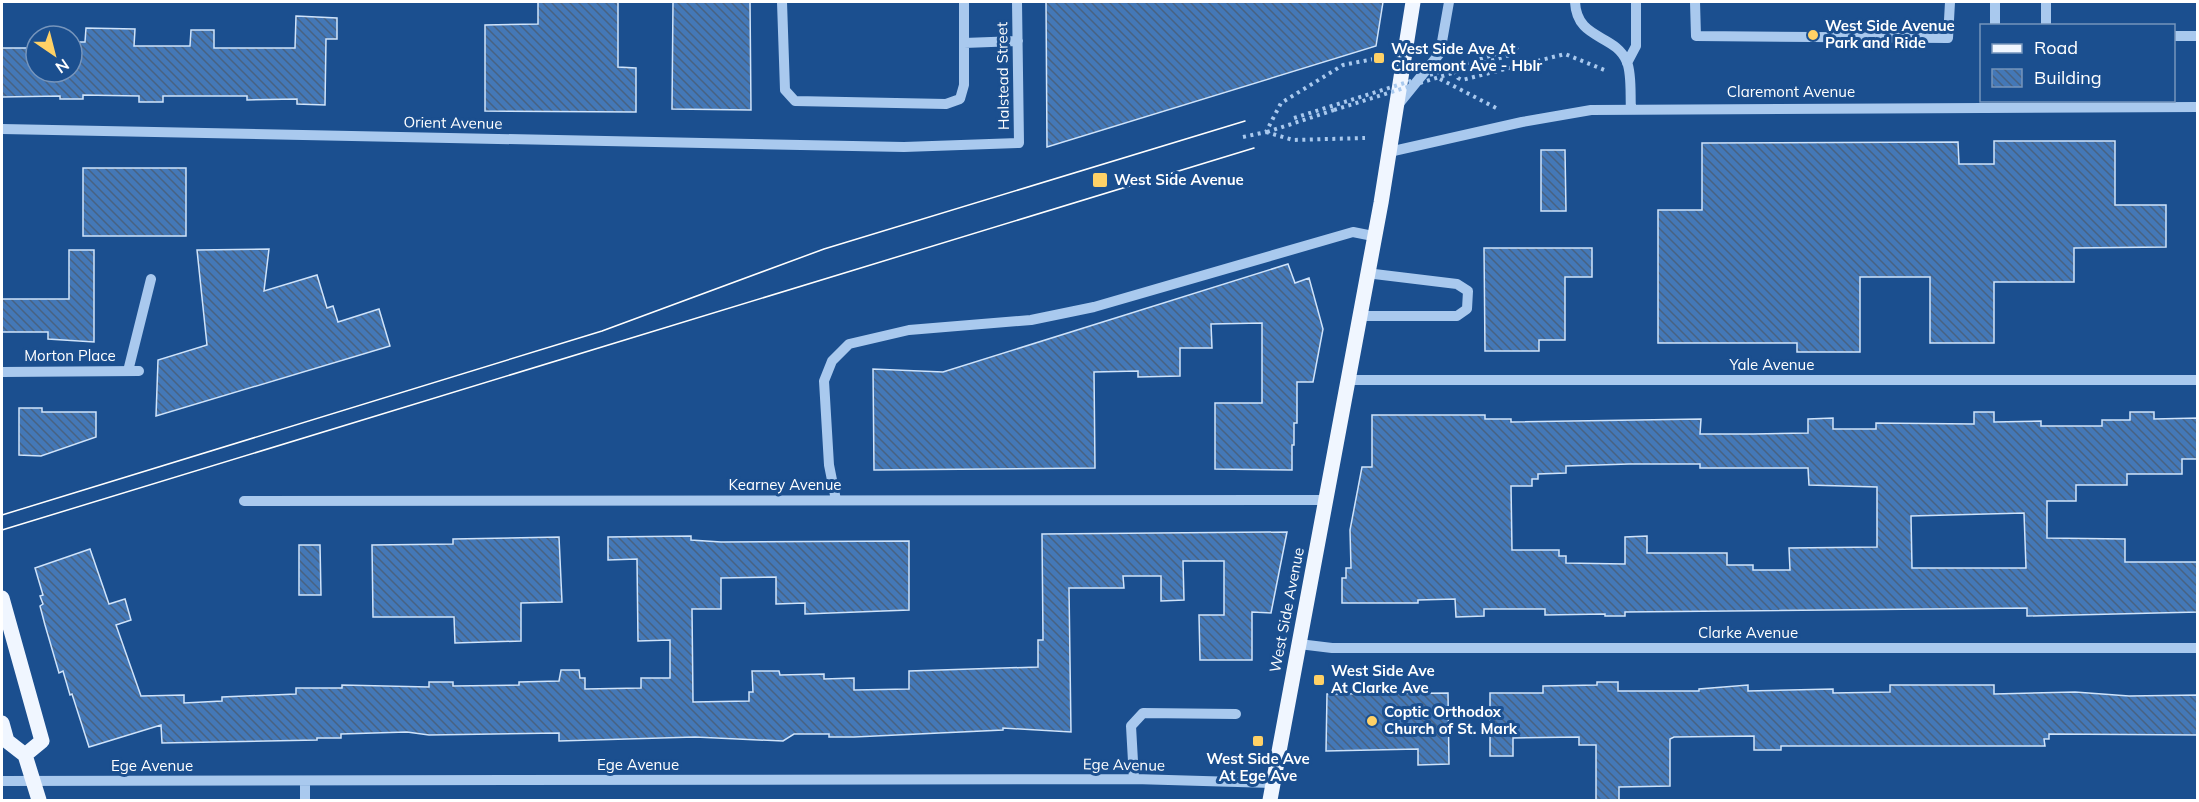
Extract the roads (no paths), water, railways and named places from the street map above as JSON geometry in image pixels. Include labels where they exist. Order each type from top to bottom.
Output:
[{"type":"main road","name":"West Side Avenue","points":[[1270,801],[1389,152],[1413,2]]},
{"type":"main road","points":[[2,598],[42,741],[25,755]]},
{"type":"main road","points":[[2,723],[7,741],[25,755],[39,801]]},
{"type":"street","points":[[782,2],[785,90],[795,101],[946,104],[960,99],[964,85],[964,2]]},
{"type":"street","name":"Halstead Street","points":[[904,147],[1019,143],[1017,2]]},
{"type":"street","points":[[1395,109],[1440,53],[1449,2]]},
{"type":"street","points":[[1575,2],[1575,10],[1588,32],[1617,47],[1627,63],[1631,109]]},
{"type":"street","points":[[1627,63],[1636,46],[1636,2]]},
{"type":"street","points":[[1695,2],[1696,36],[1948,38],[1950,2]]},
{"type":"street","points":[[1995,2],[1995,24]]},
{"type":"street","points":[[2046,2],[2046,24]]},
{"type":"street","points":[[2175,36],[2198,36]]},
{"type":"street","points":[[964,43],[1018,41]]},
{"type":"street","name":"Claremont Avenue","points":[[1389,152],[1522,122],[1591,110],[1996,103],[2198,107]]},
{"type":"street","name":"Orient Avenue","points":[[2,129],[904,147]]},
{"type":"street","points":[[836,500],[829,465],[824,381],[832,361],[849,344],[909,330],[1041,318],[1094,307],[1353,232],[1373,236]]},
{"type":"street","points":[[1358,316],[1457,316],[1467,309],[1468,291],[1457,284],[1366,273]]},
{"type":"street","name":"Morton Place","points":[[2,372],[134,371],[151,279]]},
{"type":"street","name":"Yale Avenue","points":[[1347,380],[2198,380]]},
{"type":"street","name":"Kearney Avenue","points":[[244,501],[1325,500]]},
{"type":"street","name":"Clarke Avenue","points":[[1299,644],[1332,648],[2198,648]]},
{"type":"street","points":[[1134,779],[1131,726],[1143,713],[1236,714]]},
{"type":"street","name":"Ege Avenue","points":[[2,781],[1134,779],[1274,783]]},
{"type":"street","points":[[305,781],[305,801]]},
{"type":"tram line","points":[[2,515],[602,331],[824,249],[1245,121]]},
{"type":"tram line","points":[[2,530],[1254,148]]},
{"type":"place","name":"West Side Avenue Park and Ride","points":[[1813,35]]},
{"type":"place","name":"West Side Ave At Claremont Ave - Hblr","points":[[1379,58]]},
{"type":"place","name":"West Side Avenue","points":[[1100,180]]},
{"type":"place","name":"West Side Ave At Clarke Ave","points":[[1319,680]]},
{"type":"place","name":"Coptic Orthodox Church of St. Mark","points":[[1372,721]]},
{"type":"place","name":"West Side Ave At Ege Ave","points":[[1258,741]]}]
